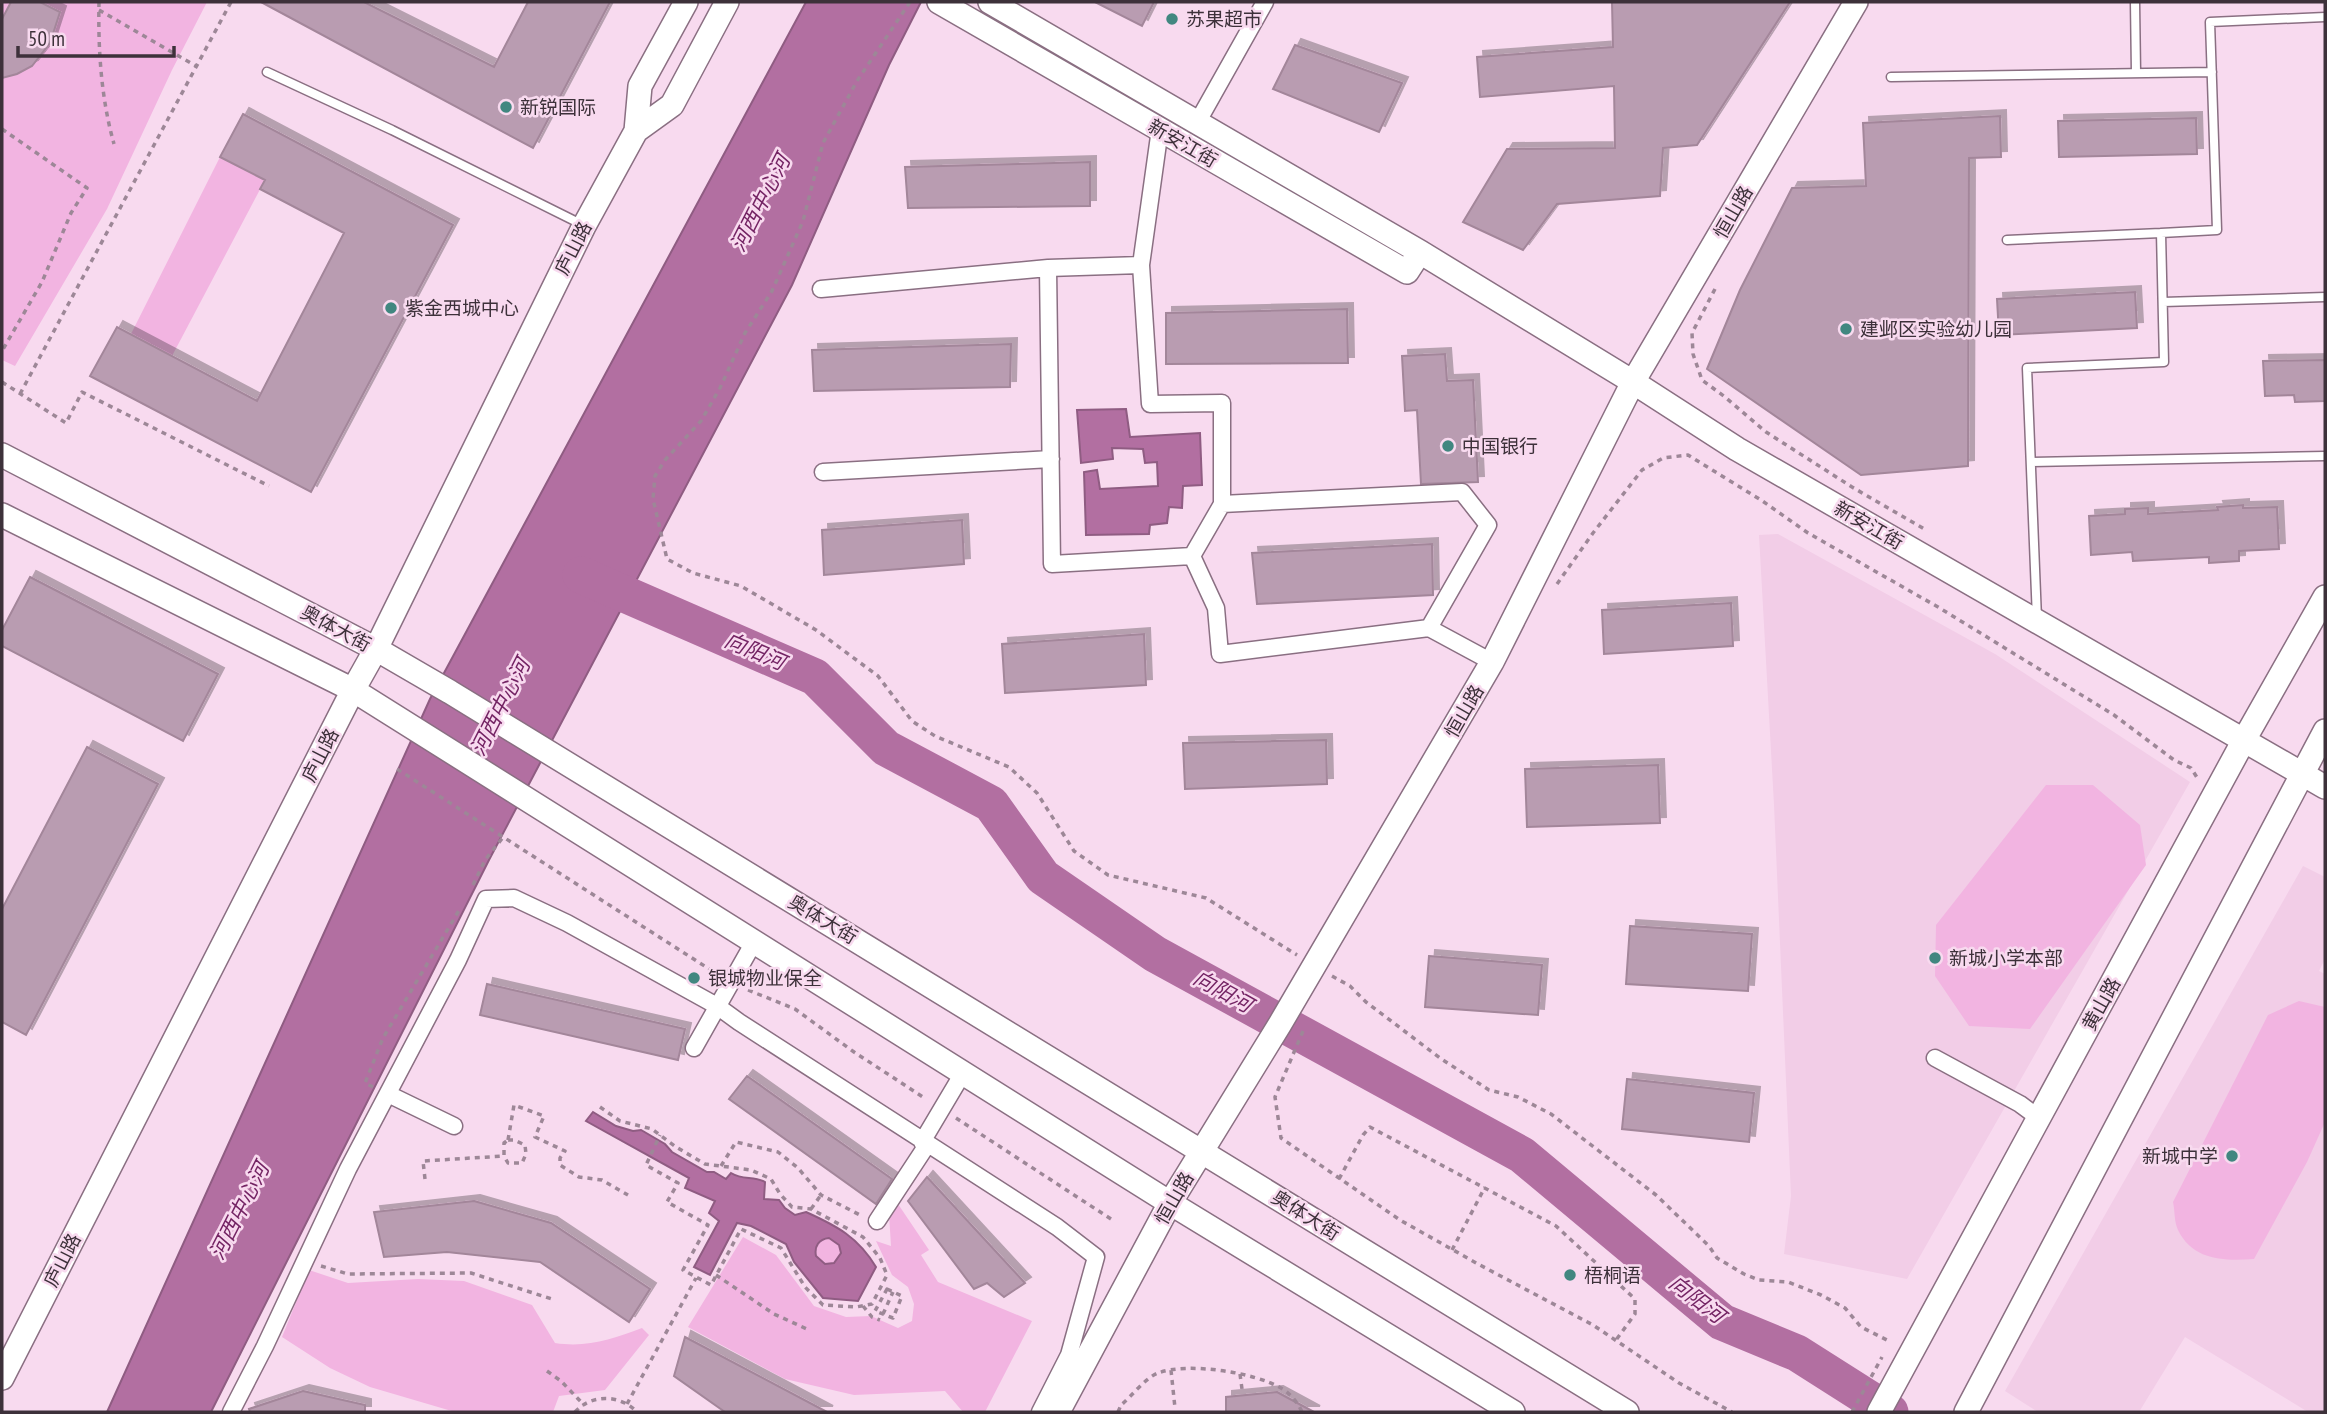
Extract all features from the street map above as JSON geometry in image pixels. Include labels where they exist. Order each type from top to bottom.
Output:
[{"type":"main road","name":"庐山路","points":[[2,1378],[376,649],[584,226],[636,131],[640,86],[686,2]]},
{"type":"main road","name":"庐山路","points":[[636,131],[672,105],[727,2]]},
{"type":"main road","name":"新安江街","points":[[990,2],[1420,252],[1737,449],[2325,787]]},
{"type":"main road","name":"恒山路","points":[[1058,1412],[1170,1203],[1319,975],[1492,662],[1633,382],[1856,2]]},
{"type":"main road","name":"新安江街","points":[[947,6],[1407,272],[1420,252]]},
{"type":"main road","name":"奥体大街","points":[[2,455],[376,649],[450,692],[1627,1412]]},
{"type":"main road","points":[[2,515],[353,690],[1170,1203],[1513,1412]]},
{"type":"main road","name":"黄山路","points":[[1879,1412],[2244,740],[2325,597]]},
{"type":"main road","points":[[1966,1412],[2325,731]]},
{"type":"street","points":[[1197,123],[1265,2]]},
{"type":"street","points":[[1160,129],[1141,265],[1150,404],[1222,403],[1222,504],[1192,556]]},
{"type":"street","points":[[821,289],[1048,268],[1141,265]]},
{"type":"street","points":[[1048,268],[1052,564],[1192,556]]},
{"type":"street","points":[[823,472],[1051,459]]},
{"type":"street","points":[[1222,504],[1462,492],[1488,525],[1429,628]]},
{"type":"street","points":[[1192,556],[1216,608],[1220,654],[1429,628],[1492,662]]},
{"type":"street","points":[[231,1412],[348,1169],[458,960],[486,899],[514,898],[567,923],[718,1006],[924,1144],[1057,1227],[1096,1257],[1069,1355],[1040,1412]]},
{"type":"street","points":[[694,1048],[754,942]]},
{"type":"street","points":[[1935,1058],[2020,1104],[2039,1118]]},
{"type":"street","points":[[877,1221],[963,1073]]},
{"type":"street","points":[[387,1094],[454,1126]]},
{"type":"lane","points":[[2135,2],[2136,73]]},
{"type":"lane","points":[[2007,240],[2217,230],[2210,22],[2325,18]]},
{"type":"lane","points":[[267,72],[392,130],[584,226]]},
{"type":"lane","points":[[1891,78],[2212,72]]},
{"type":"lane","points":[[2037,621],[2027,368],[2164,362],[2161,233]]},
{"type":"lane","points":[[2163,302],[2325,298]]},
{"type":"lane","points":[[2031,462],[2325,456]]},
{"type":"path","points":[[99,2],[98,35],[107,118],[114,144]]},
{"type":"path","points":[[20,394],[231,2]]},
{"type":"path","points":[[910,2],[857,81],[823,143],[803,221],[772,291],[745,333],[720,388],[701,421],[665,460],[655,476],[653,499],[667,559],[693,573],[741,586],[816,630],[878,676],[912,721],[935,736],[1009,767],[1037,793],[1074,851],[1108,874],[1206,898],[1319,975],[1331,975],[1350,986],[1366,1002],[1440,1058],[1489,1090],[1518,1097],[1551,1114],[1656,1195],[1709,1246],[1717,1258],[1759,1280],[1788,1282],[1845,1308],[1861,1327],[1891,1342],[1853,1410]]},
{"type":"path","points":[[99,10],[196,66]]},
{"type":"path","points":[[2,129],[87,188],[71,213],[42,282],[2,351]]},
{"type":"path","points":[[1715,289],[1692,333],[1693,354],[1702,380],[1766,432],[1852,487],[1927,530]]},
{"type":"path","points":[[2,382],[66,423],[82,391],[270,486]]},
{"type":"path","points":[[1555,587],[1642,470],[1663,458],[1688,455],[1808,533],[1938,607],[2114,715],[2174,760],[2190,768],[2199,781]]},
{"type":"path","points":[[397,769],[730,983],[795,1009],[854,1052],[1114,1221]]},
{"type":"path","points":[[470,891],[485,860],[503,836]]},
{"type":"path","points":[[365,1083],[383,1038],[464,901]]},
{"type":"path","points":[[1304,1029],[1275,1097],[1281,1138],[1400,1220],[1593,1325],[1679,1383],[1732,1412]]},
{"type":"path","points":[[508,1140],[519,1141],[525,1146],[526,1154],[522,1163],[508,1163],[504,1156],[504,1143],[508,1140],[514,1105],[539,1113],[544,1116],[535,1136],[559,1146],[565,1152],[560,1165],[579,1177],[602,1180],[628,1195]]},
{"type":"path","points":[[600,1107],[620,1121],[652,1129],[705,1164],[751,1170],[771,1179],[792,1207],[811,1209],[863,1237],[880,1258],[887,1275],[872,1304],[823,1305],[805,1287],[781,1248],[741,1229],[711,1285],[683,1270],[708,1224],[667,1202],[678,1183],[646,1165],[660,1135]]},
{"type":"path","points":[[1339,1179],[1370,1126],[1556,1226],[1634,1299],[1635,1314],[1616,1340]]},
{"type":"path","points":[[721,1166],[736,1142],[778,1152],[798,1168],[821,1195],[877,1221]]},
{"type":"path","points":[[425,1179],[423,1161],[504,1156]]},
{"type":"path","points":[[1452,1250],[1485,1187]]},
{"type":"path","points":[[811,1209],[821,1195]]},
{"type":"path","points":[[305,1262],[348,1274],[471,1273],[555,1300]]},
{"type":"path","points":[[716,1275],[774,1314],[809,1330]]},
{"type":"path","points":[[626,1404],[696,1278]]},
{"type":"path","points":[[882,1285],[886,1291],[902,1296],[893,1318],[875,1311],[886,1291]]},
{"type":"path","points":[[883,1314],[893,1292]]},
{"type":"path","points":[[881,1299],[897,1307]]},
{"type":"path","points":[[863,1306],[872,1317],[880,1320]]},
{"type":"path","points":[[1118,1412],[1121,1405],[1155,1374],[1171,1370],[1210,1369],[1240,1374],[1282,1388],[1298,1403],[1301,1412]]},
{"type":"path","points":[[1171,1370],[1175,1408]]},
{"type":"path","points":[[547,1371],[561,1381],[584,1405]]},
{"type":"path","points":[[1240,1374],[1242,1389]]},
{"type":"path","points":[[1138,1389],[1146,1391]]},
{"type":"path","points":[[575,1412],[593,1400],[608,1398],[626,1404],[637,1412]]},
{"type":"shaded area","points":[[2,2],[207,2],[107,209],[15,366],[2,360]]},
{"type":"shaded area","points":[[220,157],[265,180],[172,356],[131,334]]},
{"type":"shaded area","name":"新城小学本部","points":[[1778,534],[1995,654],[2190,782],[1907,1279],[1784,1254],[1791,1196],[1759,535]]},
{"type":"shaded area","points":[[2046,785],[2093,785],[2140,825],[2146,865],[2030,1029],[1969,1026],[1935,976],[1936,925]]},
{"type":"shaded area","name":"新城中学","points":[[2303,866],[2325,877],[2325,959],[2319,971],[2325,974],[2325,1412],[2308,1412],[2185,1337],[2139,1412],[2038,1412],[2005,1391]]},
{"type":"shaded area","points":[[2299,1001],[2325,1007],[2325,1122],[2307,1162],[2254,1259],[2211,1257],[2192,1248],[2184,1240],[2176,1224],[2173,1202],[2268,1015]]},
{"type":"shaded area","points":[[898,1204],[929,1250],[921,1255],[938,1282],[1032,1321],[985,1412],[963,1412],[945,1391],[854,1395],[785,1379],[688,1327],[743,1237],[776,1255],[814,1306],[846,1317],[871,1316],[898,1328],[912,1321],[914,1304],[908,1287],[892,1275],[876,1241],[891,1246],[889,1214]]},
{"type":"shaded area","points":[[828,1238],[837,1242],[841,1251],[837,1260],[828,1264],[819,1260],[815,1251],[819,1242]]},
{"type":"shaded area","points":[[309,1270],[348,1283],[418,1279],[464,1281],[532,1305],[555,1343],[589,1343],[642,1328],[649,1335],[605,1390],[559,1396],[553,1412],[455,1412],[370,1387],[330,1368],[282,1337]]},
{"type":"water","name":"河西中心河","points":[[806,2],[921,2],[889,65],[792,285],[489,860],[211,1412],[107,1412],[430,699]]},
{"type":"water","points":[[1126,409],[1130,437],[1200,433],[1202,485],[1183,486],[1182,508],[1169,507],[1167,523],[1150,525],[1149,534],[1086,535],[1084,472],[1097,470],[1100,489],[1158,486],[1157,462],[1145,463],[1143,449],[1112,448],[1113,459],[1081,463],[1077,410]]},
{"type":"water","points":[[593,1112],[616,1126],[633,1131],[641,1130],[707,1172],[714,1172],[726,1179],[731,1173],[761,1180],[765,1182],[764,1199],[779,1200],[795,1215],[806,1212],[846,1234],[862,1248],[876,1267],[858,1301],[823,1298],[794,1262],[786,1244],[751,1226],[737,1223],[710,1275],[694,1267],[719,1221],[709,1213],[715,1201],[685,1188],[689,1178],[586,1121]],"holes":[[[829,1238],[839,1245],[841,1253],[834,1263],[825,1264],[816,1256],[817,1246],[822,1240]]]},
{"type":"building","points":[[11,2],[40,2],[60,12],[50,43],[32,66],[2,78],[2,19]]},
{"type":"building","name":"新锐国际","points":[[261,2],[364,2],[494,67],[528,2],[610,2],[533,148]]},
{"type":"building","points":[[1095,2],[1154,2],[1142,26]]},
{"type":"building","points":[[1612,2],[1790,2],[1697,145],[1663,148],[1660,196],[1557,204],[1523,250],[1463,222],[1507,149],[1615,148],[1614,86],[1480,97],[1477,57],[1613,47]]},
{"type":"building","points":[[1295,45],[1402,83],[1379,132],[1273,89]]},
{"type":"building","name":"紫金西城中心","points":[[243,114],[453,225],[311,492],[90,376],[117,327],[257,401],[344,233],[260,189],[265,180],[220,157]]},
{"type":"building","name":"建邺区实验幼儿园","points":[[2000,116],[2001,157],[1969,158],[1968,466],[1861,475],[1707,369],[1740,290],[1792,188],[1866,186],[1863,123]]},
{"type":"building","points":[[2196,118],[2197,154],[2059,157],[2058,121]]},
{"type":"building","points":[[1090,162],[1090,206],[908,208],[905,167]]},
{"type":"building","points":[[2135,292],[2137,328],[1999,335],[1997,299]]},
{"type":"building","points":[[1347,309],[1348,363],[1166,364],[1166,313]]},
{"type":"building","points":[[1011,344],[1010,387],[814,391],[812,350]]},
{"type":"building","name":"中国银行","points":[[1445,354],[1447,381],[1473,380],[1478,482],[1421,484],[1417,410],[1405,411],[1402,356]]},
{"type":"building","points":[[2325,360],[2325,401],[2295,402],[2294,395],[2265,396],[2263,361]]},
{"type":"building","points":[[2243,505],[2243,508],[2277,507],[2279,549],[2239,551],[2239,561],[2209,563],[2209,557],[2133,561],[2132,552],[2091,555],[2089,516],[2125,514],[2125,509],[2148,508],[2148,514],[2218,510],[2217,507]]},
{"type":"building","points":[[962,520],[964,564],[824,575],[822,530]]},
{"type":"building","points":[[1432,544],[1433,595],[1257,604],[1252,553]]},
{"type":"building","points":[[30,577],[218,674],[183,741],[2,646],[2,630]]},
{"type":"building","points":[[1731,603],[1733,646],[1604,654],[1602,610]]},
{"type":"building","points":[[1144,634],[1146,685],[1005,693],[1002,644]]},
{"type":"building","points":[[1326,740],[1327,784],[1185,789],[1183,743]]},
{"type":"building","points":[[87,747],[158,784],[26,1035],[2,1022],[2,909]]},
{"type":"building","points":[[1658,765],[1660,823],[1527,827],[1525,769]]},
{"type":"building","points":[[1630,926],[1752,934],[1748,991],[1626,984]]},
{"type":"building","points":[[1429,956],[1542,965],[1538,1015],[1425,1007]]},
{"type":"building","points":[[487,984],[685,1029],[678,1060],[480,1015]]},
{"type":"building","points":[[747,1076],[892,1179],[876,1204],[729,1099]]},
{"type":"building","points":[[1627,1079],[1754,1093],[1749,1142],[1622,1129]]},
{"type":"building","points":[[927,1177],[1025,1283],[1004,1297],[987,1283],[974,1289],[908,1201]]},
{"type":"building","points":[[474,1201],[551,1223],[650,1289],[629,1322],[540,1262],[447,1252],[384,1257],[374,1212]]},
{"type":"building","points":[[685,1337],[827,1412],[725,1412],[674,1376]]},
{"type":"building","points":[[303,1391],[365,1405],[365,1412],[250,1412],[249,1409]]},
{"type":"building","points":[[1277,1392],[1314,1412],[1226,1412],[1226,1397]]},
{"type":"waterway","name":"向阳河","points":[[581,575],[815,677],[886,748],[991,804],[1043,877],[1155,954],[1522,1155],[1722,1322],[1797,1353],[1890,1412]]},
{"type":"place","name":"苏果超市","points":[[1172,19]]},
{"type":"place","name":"新锐国际","points":[[506,107]]},
{"type":"place","name":"紫金西城中心","points":[[391,308]]},
{"type":"place","name":"建邺区实验幼儿园","points":[[1846,329]]},
{"type":"place","name":"中国银行","points":[[1448,446]]},
{"type":"place","name":"新城小学本部","points":[[1935,958]]},
{"type":"place","name":"银城物业保全","points":[[694,978]]},
{"type":"place","name":"新城中学","points":[[2232,1156]]},
{"type":"place","name":"梧桐语","points":[[1570,1275]]}]
